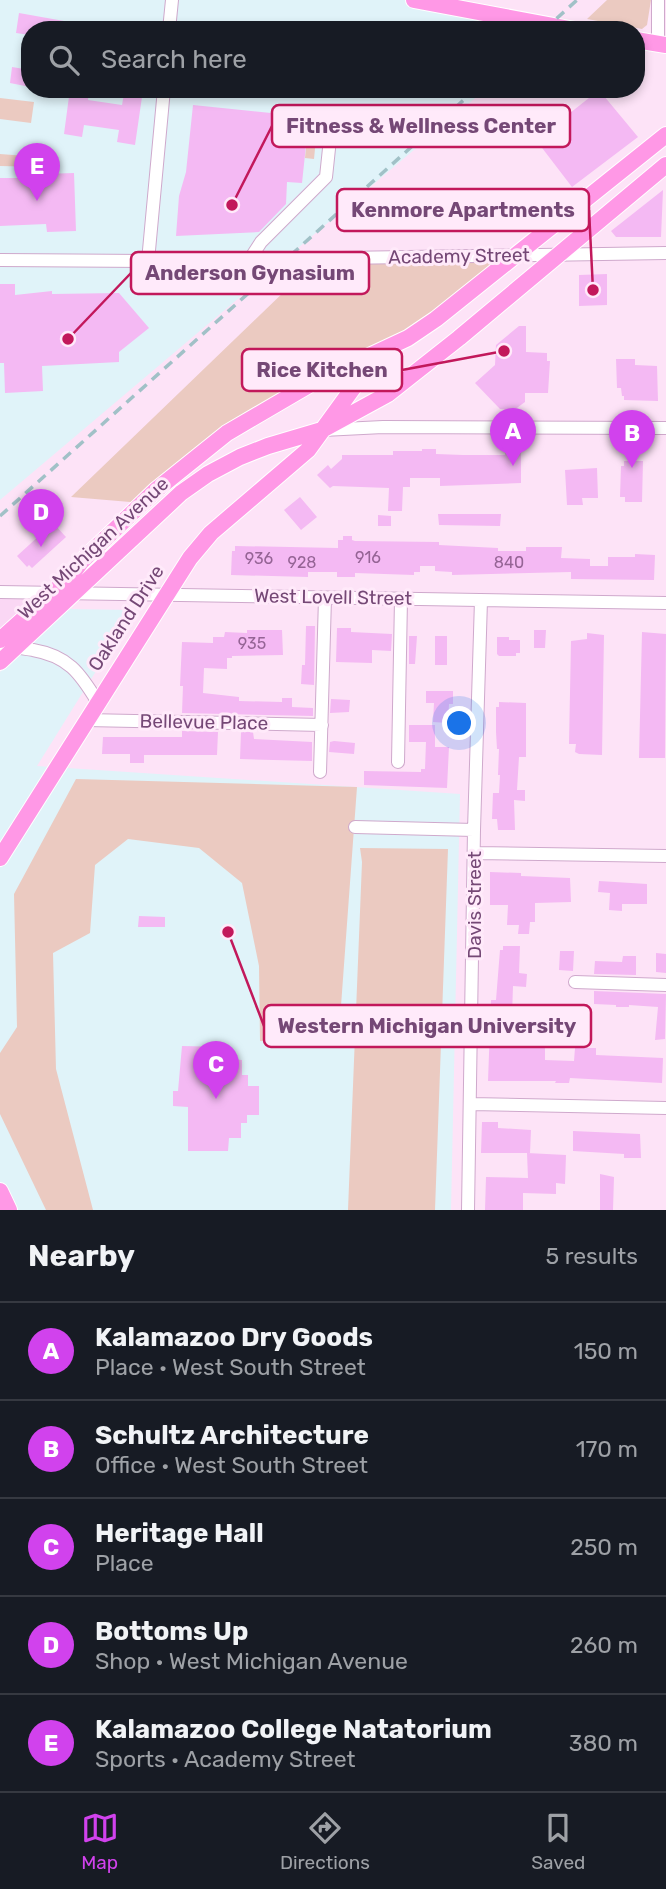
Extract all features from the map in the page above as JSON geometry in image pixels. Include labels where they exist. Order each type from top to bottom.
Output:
[{"type":"main road","points":[[414,0],[527,21]]},
{"type":"main road","name":"West Michigan Avenue","points":[[2,639],[156,490],[227,433],[314,382],[378,353],[436,320],[666,135]]},
{"type":"main road","name":"West Michigan Avenue","points":[[0,662],[181,493],[208,474],[240,457],[322,430],[388,394],[666,165]]},
{"type":"main road","name":"Oakland Drive","points":[[0,858],[190,558],[211,533],[308,450],[378,353]]},
{"type":"main road","points":[[0,1191],[9,1210]]},
{"type":"street","points":[[170,21],[172,0]]},
{"type":"street","points":[[658,0],[662,45]]},
{"type":"street","points":[[148,261],[163,98]]},
{"type":"street","points":[[250,258],[261,242],[326,177],[332,120]]},
{"type":"street","name":"Academy Street","points":[[0,260],[148,261],[666,253]]},
{"type":"street","points":[[322,430],[383,427],[666,428]]},
{"type":"street","name":"West Lovell Street","points":[[0,592],[666,603]]},
{"type":"street","points":[[320,772],[325,598]]},
{"type":"street","points":[[398,762],[401,599]]},
{"type":"street","name":"Davis Street","points":[[468,1210],[481,600]]},
{"type":"street","points":[[2,639],[17,648],[33,649],[61,658],[75,668],[97,701]]},
{"type":"street","name":"Bellevue Place","points":[[86,720],[322,725]]},
{"type":"street","points":[[355,827],[474,830]]},
{"type":"street","points":[[474,853],[666,856]]},
{"type":"street","points":[[575,982],[666,985]]},
{"type":"street","points":[[471,1104],[666,1108]]},
{"type":"shaded area","points":[[0,0],[414,0],[513,21],[21,21],[21,98],[475,98],[0,500]]},
{"type":"shaded area","points":[[607,0],[651,0],[645,27],[645,21],[587,19]]},
{"type":"shaded area","points":[[0,98],[34,102],[31,123],[0,119]]},
{"type":"shaded area","points":[[309,117],[318,118],[314,159],[305,158]]},
{"type":"shaded area","points":[[0,154],[39,157],[41,167],[0,166]]},
{"type":"shaded area","points":[[516,257],[436,319],[227,433],[142,503],[71,497],[318,259]]},
{"type":"shaded area","points":[[0,592],[53,592],[0,640]]},
{"type":"shaded area","points":[[68,609],[134,610],[37,766],[460,794],[451,1210],[0,1210],[0,672]]},
{"type":"shaded area","points":[[76,779],[357,787],[338,1047],[260,1041],[259,966],[242,883],[199,848],[128,839],[95,865],[90,933],[53,953],[56,1069],[93,1210],[46,1210],[0,1114],[0,1053],[17,1027],[14,894]]},
{"type":"shaded area","points":[[360,848],[448,849],[435,1210],[348,1210],[362,862]]},
{"type":"building","points":[[19,13],[64,21],[21,21],[21,34],[16,33]]},
{"type":"building","points":[[12,67],[21,68],[21,85],[10,83]]},
{"type":"building","points":[[69,98],[88,98],[122,105],[123,98],[142,98],[135,145],[117,142],[119,130],[84,125],[82,137],[64,134]]},
{"type":"building","points":[[589,98],[606,98],[638,137],[572,187],[536,140]]},
{"type":"building","points":[[193,105],[309,117],[302,183],[287,182],[286,204],[259,232],[176,236],[179,196],[186,172]]},
{"type":"building","points":[[74,173],[76,231],[47,232],[46,224],[0,226],[0,178],[44,178],[44,174]]},
{"type":"building","points":[[663,190],[661,237],[616,237],[611,231]]},
{"type":"building","points":[[431,195],[447,195],[447,225],[424,225],[424,231],[407,231],[409,204],[431,204]]},
{"type":"building","points":[[607,274],[607,305],[579,306],[579,275]]},
{"type":"building","points":[[0,284],[15,284],[15,295],[52,291],[52,294],[119,293],[149,328],[119,352],[119,362],[42,366],[43,391],[5,393],[4,363],[0,363]]},
{"type":"building","points":[[519,326],[526,326],[526,352],[547,353],[547,361],[550,361],[548,393],[525,393],[525,402],[514,410],[500,409],[475,383],[495,365],[496,345]]},
{"type":"building","points":[[616,359],[635,359],[635,365],[657,366],[658,401],[624,400],[621,388],[617,388]]},
{"type":"building","points":[[436,449],[436,454],[463,455],[505,455],[505,450],[521,450],[521,483],[440,486],[440,478],[410,478],[410,487],[403,487],[402,511],[388,511],[389,488],[330,488],[317,475],[328,465],[331,469],[342,459],[342,455],[393,455],[393,451]]},
{"type":"building","points":[[624,461],[643,461],[642,502],[625,502],[625,497],[620,497],[621,466],[624,466]]},
{"type":"building","points":[[597,468],[598,498],[582,498],[583,505],[567,505],[565,470]]},
{"type":"building","points":[[300,497],[317,517],[301,530],[284,510]]},
{"type":"building","points":[[438,514],[501,514],[500,526],[439,525]]},
{"type":"building","points":[[378,515],[391,516],[391,526],[378,526]]},
{"type":"building","points":[[53,523],[66,537],[32,568],[29,565],[27,567],[17,556]]},
{"type":"building","points":[[343,536],[352,536],[355,541],[439,542],[439,545],[498,548],[498,551],[526,551],[526,547],[562,547],[561,558],[590,559],[590,566],[608,566],[608,557],[655,555],[654,580],[571,579],[571,572],[452,575],[452,572],[435,571],[435,566],[420,566],[420,572],[414,572],[414,575],[355,573],[355,577],[337,577],[337,572],[308,572],[308,577],[231,575],[232,551],[235,551],[235,546],[338,548],[338,540],[343,540]]},
{"type":"building","points":[[306,626],[315,626],[314,685],[301,684],[302,665],[305,665]]},
{"type":"building","points":[[337,628],[351,628],[351,632],[392,634],[391,651],[372,650],[372,663],[336,662]]},
{"type":"building","points":[[247,630],[282,630],[283,655],[232,656],[227,658],[227,669],[204,668],[203,693],[239,697],[239,701],[282,702],[282,698],[292,698],[292,707],[313,708],[313,716],[182,713],[182,642],[213,643],[213,637],[224,637],[225,632],[247,633]]},
{"type":"building","points":[[534,630],[546,630],[545,648],[534,648]]},
{"type":"building","points":[[642,632],[666,634],[665,758],[639,758]]},
{"type":"building","points":[[587,633],[604,635],[602,755],[579,754],[575,752],[576,744],[569,744],[571,641],[587,639]]},
{"type":"building","points":[[409,636],[417,636],[415,664],[409,664]]},
{"type":"building","points":[[435,636],[447,636],[447,665],[435,665]]},
{"type":"building","points":[[497,637],[520,640],[520,653],[516,653],[516,656],[499,656]]},
{"type":"building","points":[[426,691],[453,691],[448,723],[433,722],[434,703],[426,703]]},
{"type":"building","points":[[331,699],[350,700],[349,712],[330,713]]},
{"type":"building","points":[[499,702],[526,703],[526,757],[519,757],[517,790],[525,790],[525,801],[514,800],[515,830],[498,830],[497,819],[492,819],[493,793],[499,793],[496,707],[499,707]]},
{"type":"building","points":[[409,725],[435,725],[435,747],[449,747],[447,788],[364,785],[364,771],[421,772],[421,769],[425,769],[426,742],[409,742]]},
{"type":"building","points":[[182,731],[218,732],[217,755],[144,755],[144,763],[130,763],[130,754],[102,754],[103,737],[182,737]]},
{"type":"building","points":[[241,732],[253,732],[254,739],[312,742],[312,761],[240,759]]},
{"type":"building","points":[[330,742],[355,743],[354,754],[329,752]]},
{"type":"building","points":[[490,872],[570,878],[571,902],[535,903],[535,922],[530,922],[529,934],[518,934],[519,925],[507,925],[508,905],[490,905]]},
{"type":"building","points":[[599,881],[647,884],[647,904],[622,904],[622,911],[609,910],[610,893],[598,892]]},
{"type":"building","points":[[139,916],[165,917],[165,927],[138,927]]},
{"type":"building","points":[[503,946],[520,946],[519,973],[527,974],[526,987],[513,986],[511,1045],[545,1046],[545,1060],[574,1061],[575,1048],[596,1048],[596,1055],[663,1058],[662,1083],[570,1078],[569,1083],[488,1081],[491,1000],[496,1000],[500,950],[503,950]]},
{"type":"building","points":[[560,951],[574,951],[573,971],[559,970]]},
{"type":"building","points":[[656,953],[666,954],[666,973],[656,972]]},
{"type":"building","points":[[623,956],[636,956],[636,975],[594,974],[595,961],[622,962]]},
{"type":"building","points":[[594,991],[666,994],[665,1039],[655,1040],[658,1007],[594,1004]]},
{"type":"building","points":[[182,1046],[228,1047],[229,1059],[242,1060],[242,1075],[248,1075],[248,1086],[259,1086],[259,1115],[247,1115],[247,1123],[241,1123],[241,1138],[229,1138],[228,1151],[188,1151],[188,1107],[173,1106],[173,1091],[178,1091]]},
{"type":"building","points":[[482,1122],[498,1122],[498,1128],[531,1130],[530,1153],[481,1153]]},
{"type":"building","points":[[573,1131],[640,1134],[641,1158],[624,1158],[624,1154],[573,1151]]},
{"type":"building","points":[[527,1153],[566,1155],[565,1184],[556,1183],[556,1194],[523,1193],[523,1210],[485,1210],[486,1177],[528,1178]]},
{"type":"building","points":[[600,1174],[614,1177],[613,1210],[600,1210]]},
{"type":"railway","points":[[554,21],[577,0]]},
{"type":"railway","points":[[0,516],[466,98]]},
{"type":"place","name":"Kalamazoo College Natatorium","points":[[37,201]]},
{"type":"place","name":"Fitness & Wellness Center","points":[[232,205]]},
{"type":"place","name":"Kenmore Apartments","points":[[593,290]]},
{"type":"place","name":"Anderson Gynasium","points":[[68,339]]},
{"type":"place","name":"Rice Kitchen","points":[[504,351]]},
{"type":"place","name":"Kalamazoo Dry Goods","points":[[513,466]]},
{"type":"place","name":"Schultz Architecture","points":[[632,468]]},
{"type":"place","name":"Bottoms Up","points":[[41,547]]},
{"type":"place","name":"Western Michigan University","points":[[228,932]]},
{"type":"place","name":"Heritage Hall","points":[[216,1099]]}]
